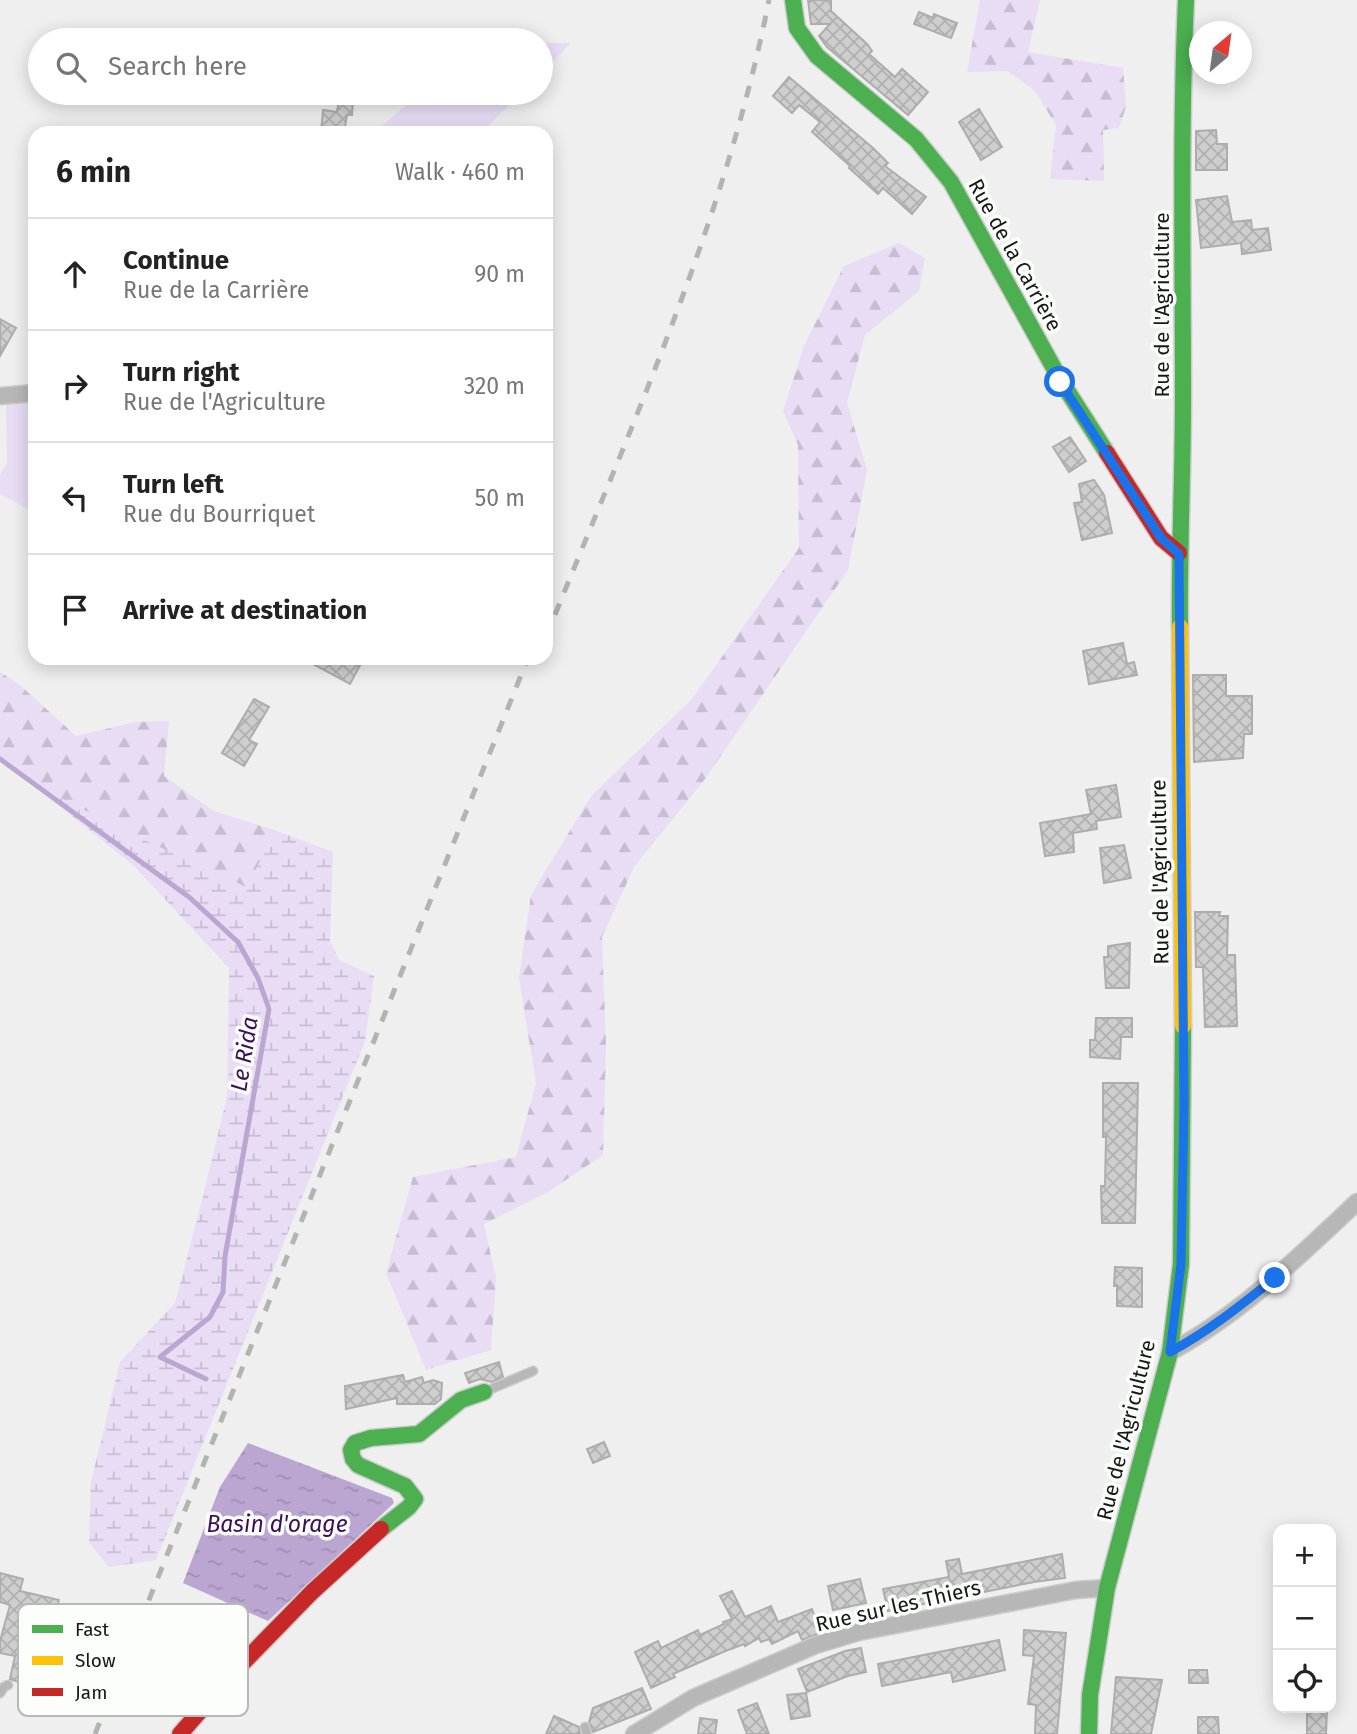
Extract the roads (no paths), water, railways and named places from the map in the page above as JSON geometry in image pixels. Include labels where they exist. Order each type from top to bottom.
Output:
[{"type":"street","name":"Rue de la Carrière","points":[[793,0],[797,28],[817,56],[916,139],[951,182],[1060,382],[1161,538],[1179,554]]},
{"type":"street","name":"Rue de l'Agriculture","points":[[1088,1734],[1090,1695],[1107,1588],[1170,1352],[1181,1264],[1184,1105],[1179,554],[1183,425],[1183,67],[1186,0]]},
{"type":"street","points":[[0,396],[28,394]]},
{"type":"street","points":[[1170,1352],[1200,1336],[1275,1278],[1357,1202]]},
{"type":"street","points":[[248,1658],[312,1592],[415,1499],[405,1486],[358,1465],[351,1450],[355,1443],[370,1438],[419,1434],[461,1400],[484,1392]]},
{"type":"street","name":"Rue sur les Thiers","points":[[634,1734],[694,1698],[816,1645],[859,1632],[1076,1590],[1107,1588]]},
{"type":"street","points":[[180,1734],[196,1716]]},
{"type":"lane","points":[[484,1392],[533,1371]]},
{"type":"lane","points":[[0,1693],[8,1685]]},
{"type":"water","name":"Basin d'orage","points":[[248,1443],[392,1498],[394,1503],[268,1621],[248,1612],[248,1604],[230,1604],[183,1583],[220,1487]]},
{"type":"waterway","name":"Le Rida","points":[[0,759],[189,897],[238,942],[258,978],[269,1009],[225,1256],[223,1292],[210,1317],[160,1357],[206,1379]]},
{"type":"railway","points":[[553,620],[642,402],[701,244],[750,83],[769,0]]},
{"type":"railway","points":[[147,1604],[525,665]]},
{"type":"railway","points":[[95,1734],[102,1716]]}]
